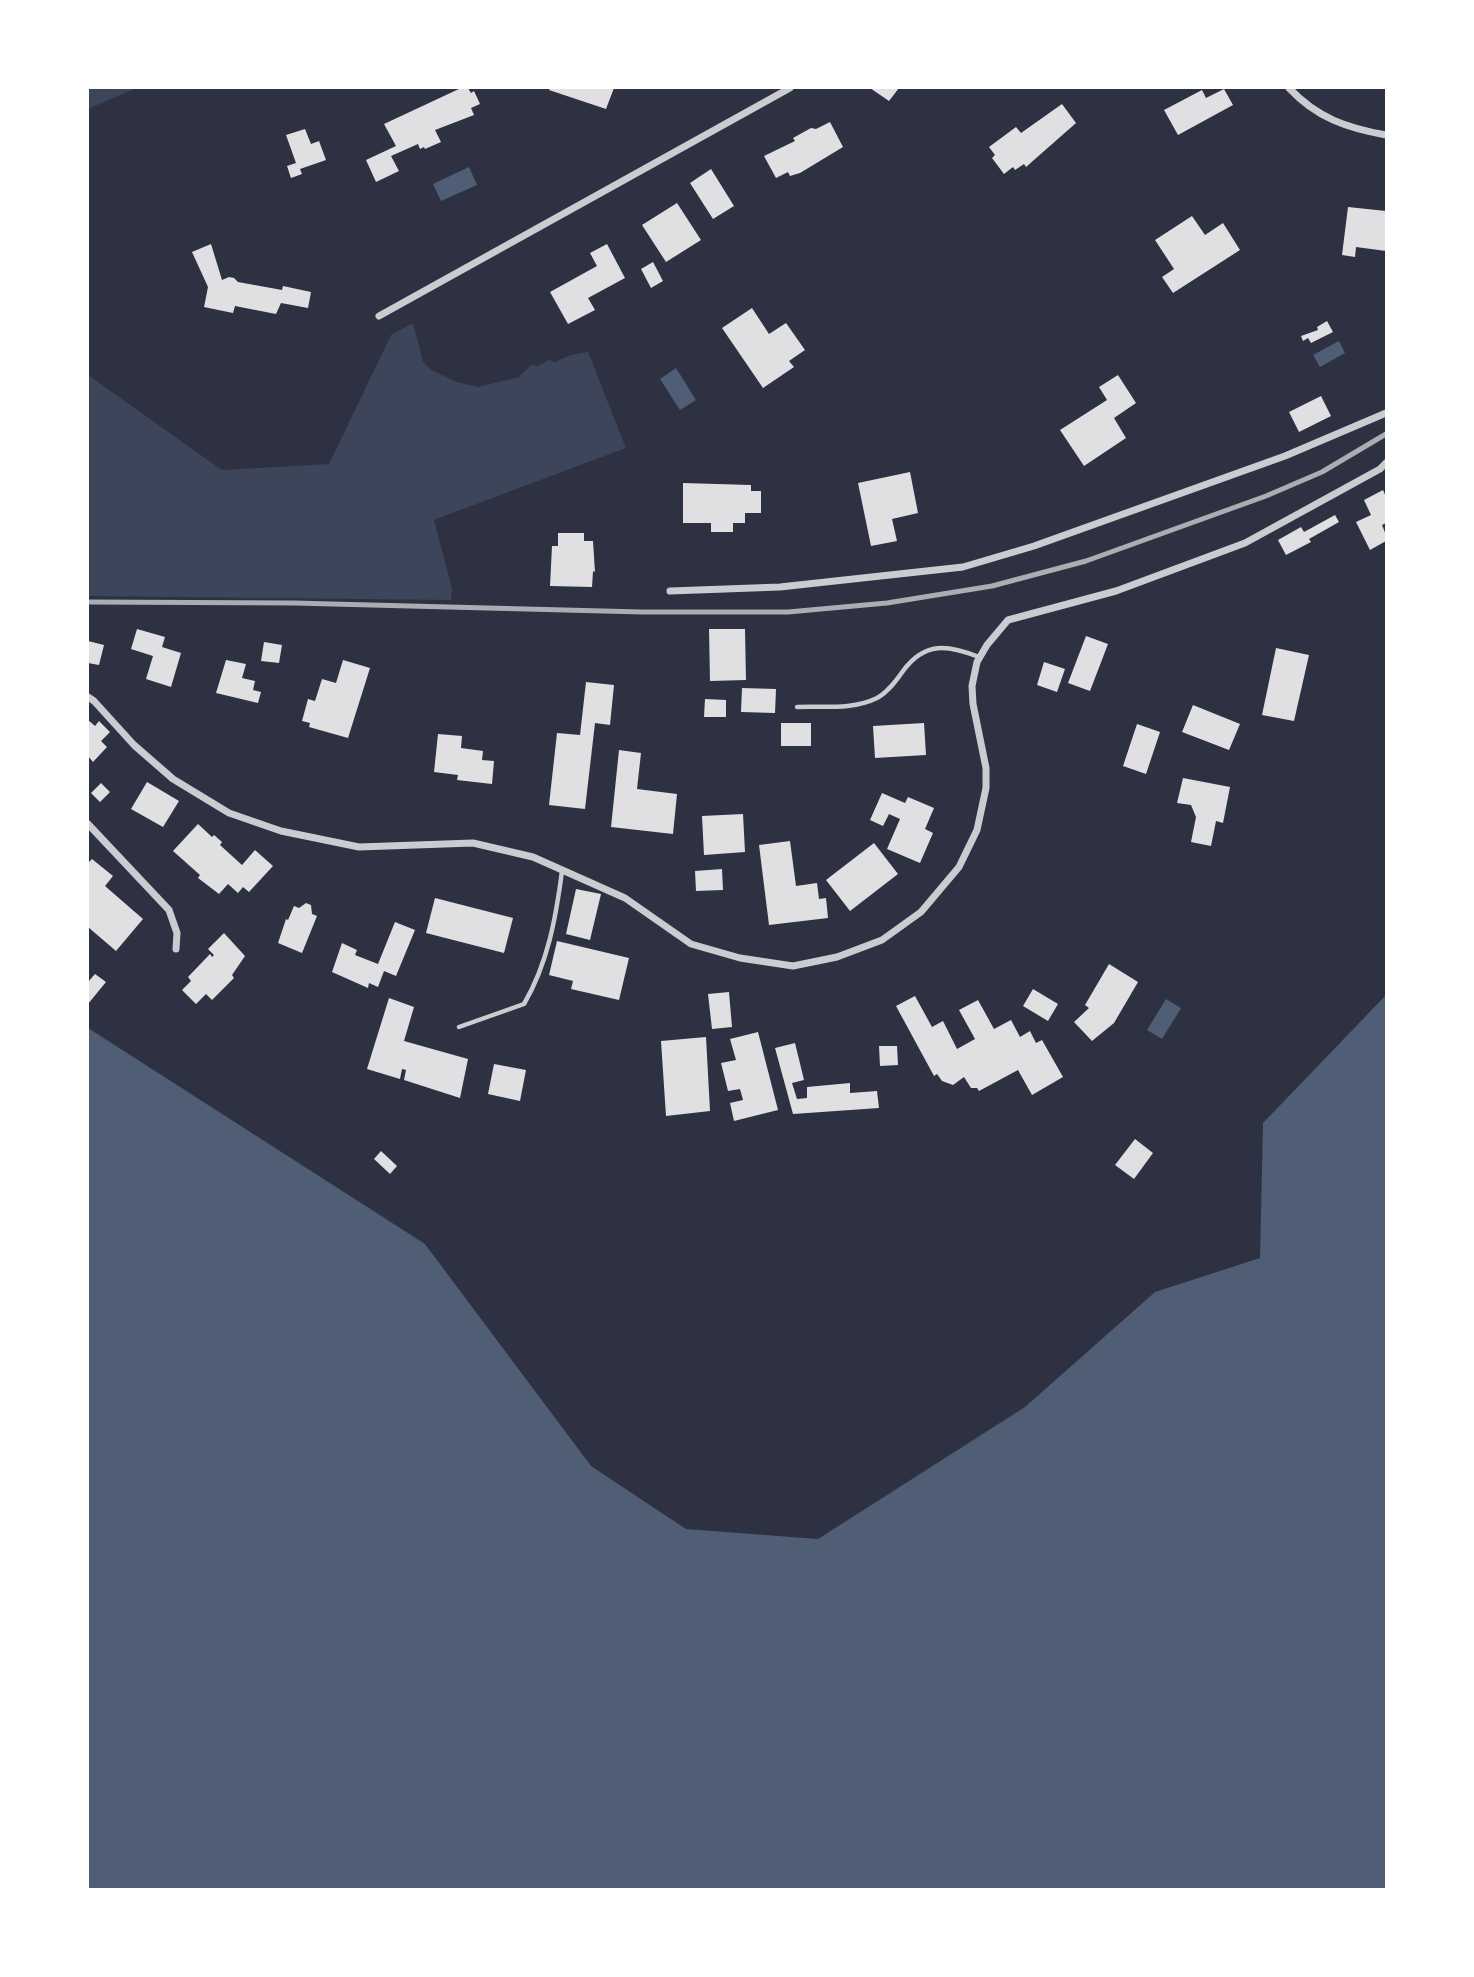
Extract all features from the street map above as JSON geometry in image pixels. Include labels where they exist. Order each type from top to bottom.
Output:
[{"type":"street","points":[[379,316],[790,88]]},
{"type":"street","points":[[1289,88],[1329,120],[1346,127],[1387,135]]},
{"type":"street","points":[[670,591],[780,587],[928,573],[972,565],[1034,546],[1285,456],[1387,413]]},
{"type":"street","points":[[88,697],[134,745],[173,779],[229,813],[281,831],[359,847],[473,843],[533,857],[625,898],[691,944],[740,958],[793,965],[837,957],[883,940],[921,912],[942,891],[959,867],[977,830],[984,806],[986,768],[973,705],[972,686],[980,657],[1008,620],[1116,591],[1245,543],[1387,463]]},
{"type":"street","points":[[88,824],[169,910],[177,933],[176,950]]},
{"type":"lane","points":[[797,706],[855,705],[878,698],[889,689],[916,655],[928,650],[951,648],[980,657]]},
{"type":"lane","points":[[459,1027],[524,1004],[536,984],[555,920],[562,870]]},
{"type":"shaded area","points":[[88,88],[137,88],[88,109]]},
{"type":"shaded area","points":[[469,167],[477,185],[441,201],[433,184]]},
{"type":"shaded area","points":[[413,323],[423,362],[431,370],[457,382],[478,387],[519,377],[531,365],[538,366],[549,360],[555,362],[588,352],[626,448],[434,520],[452,589],[451,600],[88,596],[88,375],[222,470],[329,464],[391,335]]},
{"type":"shaded area","points":[[1339,341],[1345,353],[1320,367],[1313,355]]},
{"type":"shaded area","points":[[676,368],[696,400],[680,410],[660,379]]},
{"type":"shaded area","points":[[1386,995],[1386,1889],[88,1889],[88,1028],[425,1244],[591,1466],[686,1529],[818,1539],[1025,1407],[1155,1292],[1260,1258],[1263,1123]]},
{"type":"shaded area","points":[[1166,999],[1181,1008],[1162,1039],[1147,1030]]},
{"type":"building","points":[[461,88],[468,88],[471,93],[474,91],[480,104],[471,108],[474,115],[435,130],[441,142],[425,149],[420,149],[418,144],[391,156],[399,171],[376,182],[366,160],[396,146],[384,124]]},
{"type":"building","points":[[614,88],[606,109],[549,90]]},
{"type":"building","points":[[870,88],[899,88],[889,101]]},
{"type":"building","points":[[1224,89],[1233,105],[1178,135],[1164,110],[1202,90],[1206,98]]},
{"type":"building","points":[[1062,104],[1076,123],[1026,167],[1024,164],[1015,170],[1013,167],[1004,174],[992,158],[995,155],[989,147],[1016,127],[1021,133]]},
{"type":"building","points":[[830,122],[843,147],[800,173],[790,176],[788,172],[776,178],[764,156],[795,141],[793,138],[811,128],[816,129]]},
{"type":"building","points":[[305,129],[311,144],[319,141],[326,160],[300,169],[302,174],[291,178],[287,166],[296,163],[286,135]]},
{"type":"building","points":[[711,169],[734,206],[713,219],[690,183]]},
{"type":"building","points":[[677,203],[701,240],[666,262],[642,225]]},
{"type":"building","points":[[1348,207],[1386,211],[1386,251],[1356,247],[1355,257],[1342,255]]},
{"type":"building","points":[[1192,216],[1205,235],[1223,223],[1240,250],[1173,293],[1162,277],[1174,269],[1155,240]]},
{"type":"building","points":[[211,244],[222,280],[229,277],[238,282],[282,290],[283,286],[311,292],[308,308],[281,303],[276,314],[235,306],[233,313],[204,307],[208,287],[192,252]]},
{"type":"building","points":[[607,244],[625,278],[588,298],[595,310],[568,324],[550,292],[597,266],[590,253]]},
{"type":"building","points":[[653,262],[663,281],[651,288],[641,269]]},
{"type":"building","points":[[752,308],[769,334],[786,323],[805,350],[789,361],[794,367],[763,388],[722,328]]},
{"type":"building","points":[[1327,321],[1333,332],[1311,343],[1308,338],[1303,341],[1301,336],[1318,330],[1317,327]]},
{"type":"building","points":[[1118,375],[1136,403],[1114,418],[1126,438],[1084,466],[1060,430],[1107,400],[1099,387]]},
{"type":"building","points":[[1321,396],[1331,416],[1299,432],[1289,412]]},
{"type":"building","points":[[910,472],[918,513],[892,519],[897,541],[871,546],[858,483]]},
{"type":"building","points":[[683,483],[751,485],[751,491],[761,491],[761,513],[745,513],[745,523],[733,523],[733,532],[711,532],[711,523],[683,523]]},
{"type":"building","points":[[1383,490],[1386,497],[1386,523],[1382,525],[1386,541],[1370,550],[1356,522],[1371,515],[1364,500]]},
{"type":"building","points":[[1335,515],[1339,522],[1309,539],[1311,542],[1286,555],[1278,540],[1301,527],[1304,532]]},
{"type":"building","points":[[558,533],[584,533],[584,541],[593,541],[595,572],[593,571],[592,587],[550,586],[552,546],[558,546]]},
{"type":"building","points":[[137,629],[165,637],[162,647],[181,653],[171,687],[146,679],[153,656],[131,649]]},
{"type":"building","points":[[709,629],[745,629],[746,680],[710,681]]},
{"type":"building","points":[[1086,636],[1108,644],[1090,691],[1068,683]]},
{"type":"building","points":[[88,641],[104,645],[99,665],[88,663]]},
{"type":"building","points":[[264,642],[282,645],[279,663],[261,661]]},
{"type":"building","points":[[1276,648],[1309,655],[1294,721],[1262,715]]},
{"type":"building","points":[[226,660],[246,664],[242,678],[255,681],[253,690],[261,692],[258,703],[216,693]]},
{"type":"building","points":[[343,660],[370,668],[348,738],[309,727],[310,723],[302,721],[308,699],[315,701],[322,679],[336,683]]},
{"type":"building","points":[[1044,662],[1065,669],[1057,692],[1037,685]]},
{"type":"building","points":[[586,682],[614,685],[610,725],[595,723],[585,809],[549,805],[557,733],[580,735]]},
{"type":"building","points":[[742,688],[776,689],[775,713],[741,712]]},
{"type":"building","points":[[705,699],[726,700],[726,717],[704,717]]},
{"type":"building","points":[[1193,705],[1240,724],[1229,750],[1182,732]]},
{"type":"building","points":[[88,720],[95,726],[99,721],[110,732],[101,741],[107,747],[93,762],[88,756]]},
{"type":"building","points":[[781,723],[811,723],[811,746],[781,746]]},
{"type":"building","points":[[924,723],[926,755],[875,758],[873,726]]},
{"type":"building","points":[[1137,724],[1160,732],[1146,774],[1123,766]]},
{"type":"building","points":[[438,734],[462,736],[461,748],[483,751],[482,760],[494,761],[492,784],[457,780],[458,775],[434,772]]},
{"type":"building","points":[[619,750],[641,753],[637,789],[677,794],[673,834],[611,827]]},
{"type":"building","points":[[1183,778],[1230,787],[1223,823],[1216,821],[1211,846],[1191,842],[1196,817],[1191,805],[1177,803]]},
{"type":"building","points":[[147,782],[179,801],[163,827],[131,809]]},
{"type":"building","points":[[101,783],[110,792],[100,802],[91,793]]},
{"type":"building","points":[[882,793],[905,803],[908,797],[934,808],[925,829],[933,833],[920,863],[887,849],[900,819],[889,814],[883,826],[870,820]]},
{"type":"building","points":[[743,814],[745,852],[704,855],[702,816]]},
{"type":"building","points":[[198,824],[222,842],[220,845],[242,865],[255,850],[273,866],[249,892],[243,887],[238,893],[228,884],[219,894],[198,878],[200,875],[173,851]]},
{"type":"building","points":[[790,841],[796,886],[817,883],[819,899],[826,898],[828,918],[769,925],[759,845]]},
{"type":"building","points":[[874,843],[898,874],[850,911],[826,880]]},
{"type":"building","points":[[92,859],[113,876],[105,886],[143,919],[116,951],[88,927],[88,863]]},
{"type":"building","points":[[722,869],[723,890],[696,891],[695,871]]},
{"type":"building","points":[[576,889],[601,894],[590,940],[566,934]]},
{"type":"building","points":[[435,898],[513,918],[504,953],[426,933]]},
{"type":"building","points":[[306,903],[311,905],[312,914],[317,916],[302,953],[278,943],[286,919],[288,920],[294,906],[299,908]]},
{"type":"building","points":[[395,922],[415,930],[396,976],[384,971],[378,987],[369,983],[368,988],[332,972],[342,943],[357,950],[355,955],[378,964]]},
{"type":"building","points":[[224,933],[245,956],[232,975],[234,978],[212,1000],[206,994],[196,1004],[182,990],[191,981],[188,977],[210,954],[212,957],[214,955],[208,949]]},
{"type":"building","points":[[557,941],[629,958],[619,1000],[571,989],[573,981],[549,975]]},
{"type":"building","points":[[1109,964],[1138,982],[1114,1023],[1092,1041],[1074,1022],[1089,1008],[1085,1005]]},
{"type":"building","points":[[95,974],[106,982],[88,1004],[88,982]]},
{"type":"building","points":[[1033,989],[1058,1004],[1048,1021],[1023,1006]]},
{"type":"building","points":[[729,992],[732,1027],[712,1029],[708,994]]},
{"type":"building","points":[[915,996],[932,1027],[943,1021],[957,1049],[975,1039],[959,1010],[978,1000],[994,1029],[1011,1020],[1020,1037],[1030,1031],[1036,1043],[1042,1040],[1063,1077],[1032,1095],[1018,1070],[979,1091],[977,1088],[971,1088],[964,1077],[953,1085],[942,1081],[937,1074],[934,1076],[896,1006]]},
{"type":"building","points":[[389,998],[414,1007],[404,1041],[468,1059],[460,1098],[404,1080],[406,1070],[402,1069],[400,1079],[367,1069]]},
{"type":"building","points":[[758,1032],[778,1110],[734,1121],[730,1103],[743,1100],[740,1089],[728,1091],[721,1063],[736,1060],[730,1039]]},
{"type":"building","points":[[706,1037],[710,1111],[666,1116],[661,1041]]},
{"type":"building","points":[[795,1043],[804,1080],[792,1083],[797,1099],[807,1098],[807,1087],[850,1083],[850,1093],[877,1091],[879,1108],[793,1114],[775,1048]]},
{"type":"building","points":[[879,1046],[897,1046],[898,1065],[880,1066]]},
{"type":"building","points":[[494,1064],[526,1070],[520,1101],[488,1094]]},
{"type":"building","points":[[1135,1139],[1153,1153],[1134,1179],[1115,1165]]},
{"type":"building","points":[[381,1151],[397,1166],[390,1174],[374,1159]]},
{"type":"railway","points":[[88,602],[294,603],[642,612],[788,612],[887,603],[992,586],[1086,561],[1266,496],[1322,472],[1386,434]]}]
